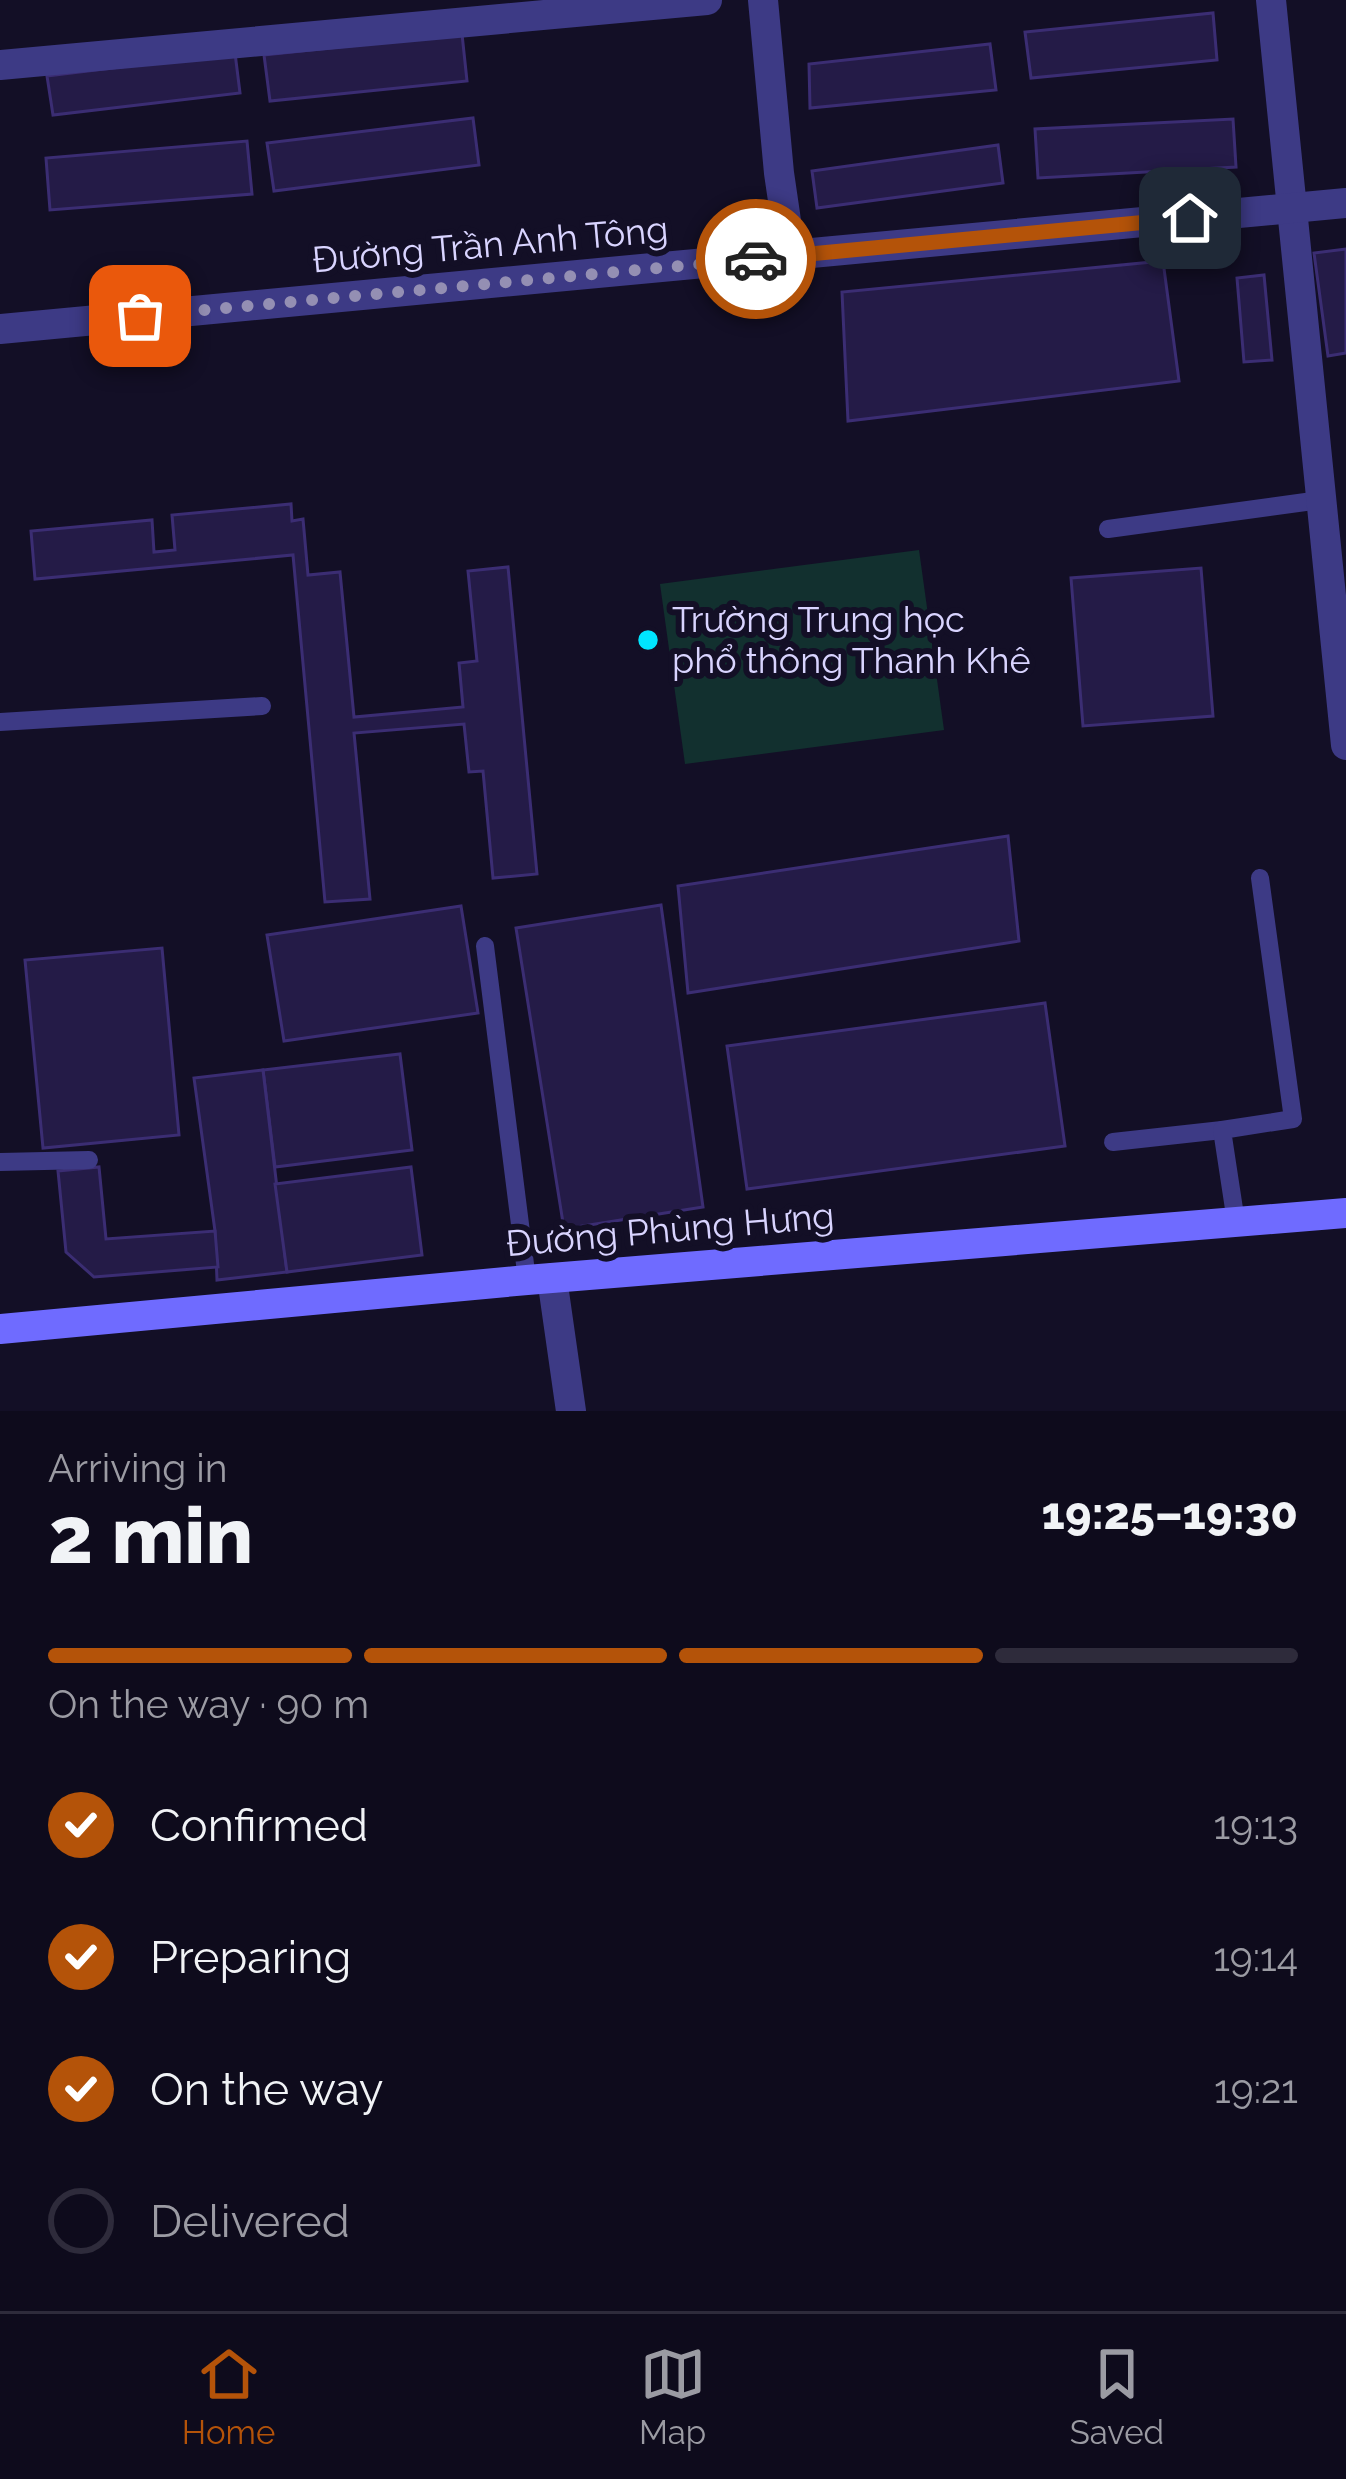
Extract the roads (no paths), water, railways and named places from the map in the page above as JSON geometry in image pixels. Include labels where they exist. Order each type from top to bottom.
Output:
[{"type":"street","points":[[0,65],[707,0]]},
{"type":"street","points":[[764,0],[791,255]]},
{"type":"street","points":[[1271,0],[1346,745]]},
{"type":"street","name":"Đường Trần Anh Tông","points":[[0,329],[1346,203]]},
{"type":"street","name":"Đường Phùng Hưng","points":[[0,1329],[540,1278],[1346,1213]]},
{"type":"street","points":[[540,1278],[571,1411]]},
{"type":"lane","points":[[1108,529],[1320,500]]},
{"type":"lane","points":[[0,722],[262,706]]},
{"type":"lane","points":[[1113,1142],[1293,1119],[1260,878]]},
{"type":"lane","points":[[485,946],[540,1278]]},
{"type":"lane","points":[[1222,1130],[1236,1222]]},
{"type":"lane","points":[[0,1162],[89,1160]]},
{"type":"place","name":"Trường Trung học phổ thông Thanh Khê","points":[[648,640]]}]
